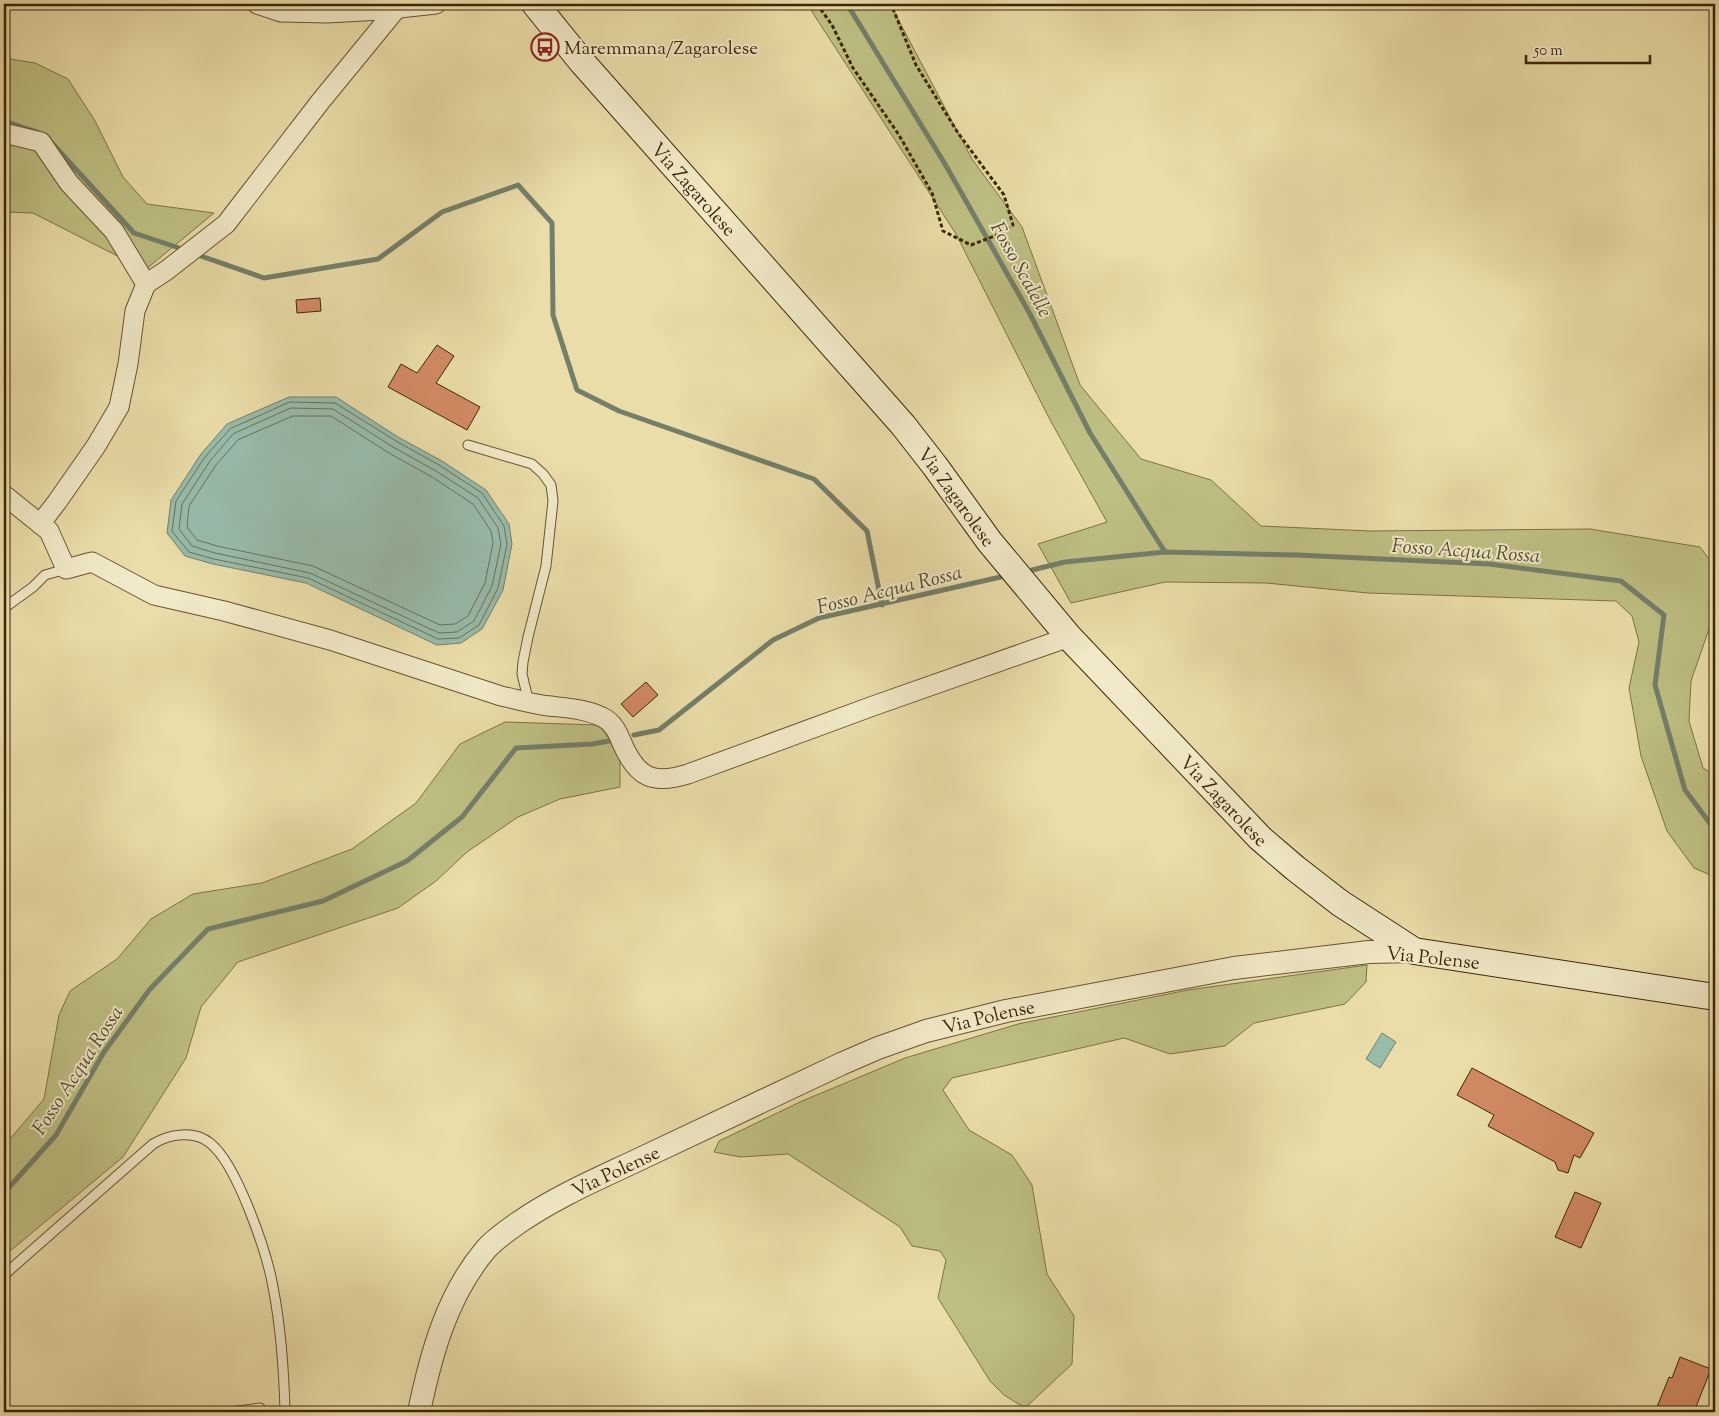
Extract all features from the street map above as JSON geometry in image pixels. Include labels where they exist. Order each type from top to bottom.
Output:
[{"type":"main road","name":"Via Zagarolese","points":[[535,4],[582,62],[903,425],[989,540],[1069,637],[1260,838],[1340,903],[1414,951]]},
{"type":"main road","name":"Via Polense","points":[[1414,951],[1715,997]]},
{"type":"street","points":[[257,4],[281,12],[327,13],[436,4]]},
{"type":"street","points":[[40,524],[96,446],[119,407],[128,364],[135,311],[146,284],[226,224],[320,102],[397,8]]},
{"type":"street","points":[[4,133],[41,142],[69,183],[114,231],[146,284]]},
{"type":"street","points":[[4,495],[49,532],[66,569],[92,562],[154,595],[209,607],[330,640],[501,696],[604,717],[614,726],[628,757],[642,774],[658,780],[688,774],[872,706],[1069,637]]},
{"type":"street","name":"Via Polense","points":[[419,1412],[430,1361],[447,1314],[471,1270],[500,1236],[535,1212],[572,1191],[841,1064],[926,1031],[1013,1009],[1251,966],[1369,952],[1414,951]]},
{"type":"lane","points":[[468,445],[532,464],[551,485],[553,501],[546,566],[523,662],[522,674],[529,703]]},
{"type":"lane","points":[[4,608],[45,575],[66,569]]},
{"type":"lane","points":[[4,1275],[124,1169],[161,1139],[180,1135],[196,1137],[209,1142],[219,1152],[236,1182],[254,1221],[264,1252],[273,1286],[278,1320],[285,1412]]},
{"type":"lane","points":[[231,1412],[260,1408]]},
{"type":"path","points":[[817,4],[832,26],[853,68],[899,135],[932,193],[943,231],[971,245],[1000,234],[1013,225],[1004,195],[958,133],[916,65],[890,4]]},
{"type":"green space","points":[[807,4],[890,4],[972,159],[1022,227],[1080,385],[1141,459],[1211,480],[1261,526],[1370,531],[1590,529],[1700,547],[1715,567],[1715,612],[1691,681],[1689,721],[1703,768],[1715,775],[1715,877],[1694,868],[1667,831],[1641,756],[1629,688],[1639,642],[1632,616],[1616,601],[1368,593],[1266,583],[1165,582],[1071,603],[1038,544],[1107,522],[1049,418],[956,234]]},
{"type":"green space","points":[[4,58],[35,63],[68,79],[95,121],[123,177],[147,204],[214,213],[145,270],[33,213],[4,212]]},
{"type":"green space","points":[[505,722],[597,725],[612,732],[620,753],[620,787],[560,799],[518,817],[467,852],[436,881],[398,908],[238,962],[201,1007],[186,1058],[123,1157],[4,1256],[4,1146],[44,1099],[59,1015],[70,991],[117,959],[151,919],[193,894],[262,883],[352,849],[416,803],[460,744]]},
{"type":"green space","points":[[1367,965],[1366,982],[1345,1004],[1254,1023],[1225,1046],[1170,1054],[1124,1038],[952,1078],[943,1090],[969,1130],[1012,1155],[1032,1185],[1047,1274],[1074,1316],[1072,1364],[1025,1408],[1004,1395],[990,1381],[938,1298],[946,1260],[940,1251],[912,1246],[900,1227],[788,1154],[740,1157],[714,1152],[719,1141],[800,1102],[905,1058],[1018,1024],[1188,990]]},
{"type":"water","points":[[289,397],[336,397],[486,490],[509,524],[512,544],[503,590],[482,629],[461,643],[437,645],[306,583],[213,564],[185,556],[167,533],[171,500],[201,454],[227,424]]},
{"type":"water","points":[[1382,1033],[1396,1042],[1380,1068],[1366,1059]]},
{"type":"building","points":[[320,298],[321,311],[297,313],[296,300]]},
{"type":"building","points":[[437,345],[454,356],[436,383],[480,407],[467,430],[388,387],[401,364],[417,373]]},
{"type":"building","points":[[646,682],[658,695],[633,717],[621,704]]},
{"type":"building","points":[[1472,1068],[1594,1133],[1580,1158],[1574,1155],[1568,1173],[1558,1170],[1555,1162],[1488,1126],[1494,1115],[1457,1095]]},
{"type":"building","points":[[1575,1192],[1601,1203],[1581,1248],[1555,1237]]},
{"type":"building","points":[[1680,1357],[1711,1369],[1694,1412],[1655,1412],[1669,1377],[1672,1378]]},
{"type":"waterway","name":"Fosso Scalelle","points":[[847,4],[945,164],[1030,314],[1090,433],[1165,552]]},
{"type":"waterway","points":[[4,121],[37,132]]},
{"type":"waterway","points":[[51,142],[134,233],[185,250]]},
{"type":"waterway","points":[[195,254],[264,278],[378,259],[442,212],[518,185],[552,223],[553,315],[577,390],[619,411],[814,479],[867,531],[882,605]]},
{"type":"waterway","name":"Fosso Acqua Rossa","points":[[1024,572],[1065,562],[1165,552],[1297,555],[1489,564],[1621,581],[1664,615],[1655,685],[1685,790],[1715,830]]},
{"type":"waterway","name":"Fosso Acqua Rossa","points":[[634,735],[659,730],[773,640],[819,618],[1005,576]]},
{"type":"waterway","name":"Fosso Acqua Rossa","points":[[4,1193],[56,1135],[104,1052],[150,989],[208,929],[323,901],[407,861],[462,817],[516,748],[593,744],[609,741]]},
{"type":"place","name":"Maremmana/Zagarolese","points":[[545,47]]}]
